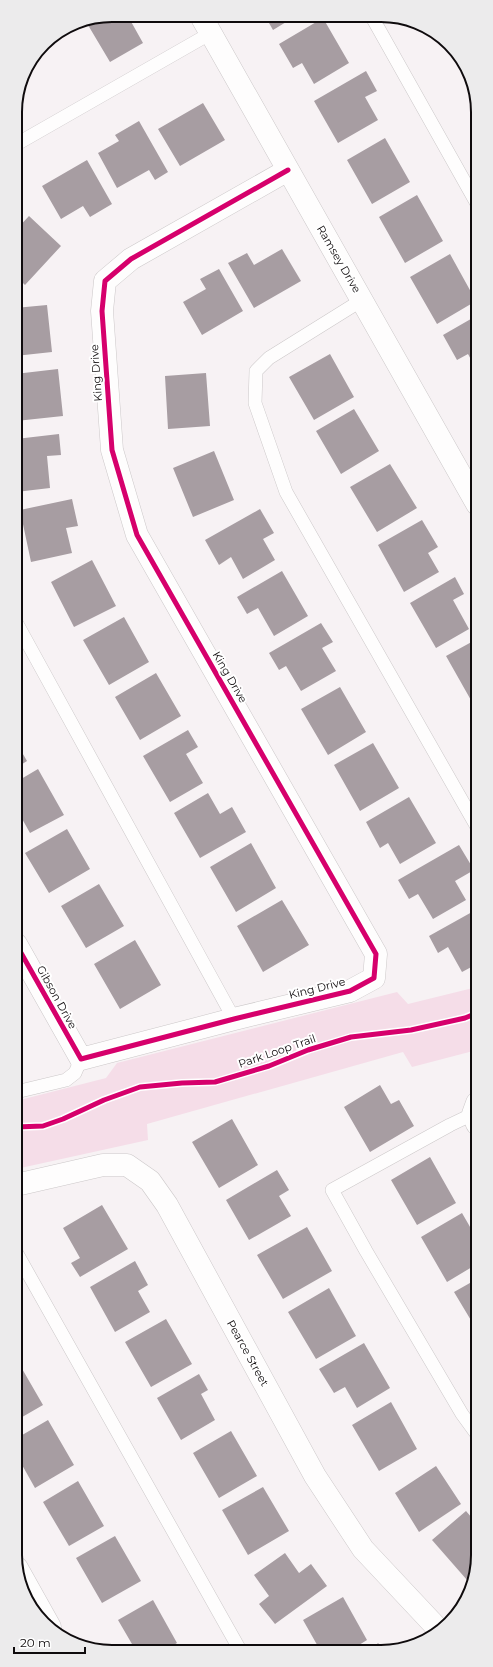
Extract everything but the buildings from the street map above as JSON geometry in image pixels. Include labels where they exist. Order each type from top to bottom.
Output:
[{"type":"street","name":"Ramsey Drive","points":[[206,24],[471,493]]},
{"type":"street","name":"King Drive","points":[[81,1059],[234,1019],[350,991],[374,978],[376,954],[137,535],[112,450],[102,311],[105,281],[131,259],[288,170]]},
{"type":"street","name":"Gibson Drive","points":[[22,955],[81,1059]]},
{"type":"street","name":"Pearce Street","points":[[22,1184],[103,1165],[127,1165],[150,1181],[167,1205],[315,1476],[363,1549],[436,1626]]},
{"type":"street","points":[[29,1589],[38,1606]]},
{"type":"lane","points":[[375,22],[471,193]]},
{"type":"lane","points":[[22,140],[206,24]]},
{"type":"lane","points":[[362,300],[269,358],[256,371],[255,403],[286,492],[471,816]]},
{"type":"lane","points":[[22,633],[234,1019]]},
{"type":"lane","points":[[22,1091],[66,1080],[75,1072],[81,1059]]},
{"type":"lane","points":[[471,1116],[450,1125],[332,1190],[366,1251],[462,1414],[471,1426]]},
{"type":"lane","points":[[22,1263],[237,1645]]},
{"type":"shaded area","points":[[471,988],[471,1052],[412,1067],[403,1052],[147,1124],[148,1140],[22,1168],[22,1099],[106,1078],[117,1063],[397,992],[408,1004]]},
{"type":"cycle path","points":[[22,955],[81,1059],[234,1019],[350,991],[374,978],[376,954],[137,535],[112,450],[102,311],[105,281],[131,259],[288,170]]},
{"type":"cycle path","name":"Park Loop Trail","points":[[22,1127],[43,1126],[63,1119],[104,1100],[140,1087],[215,1082],[269,1066],[308,1050],[351,1037],[411,1030],[471,1016]]}]
